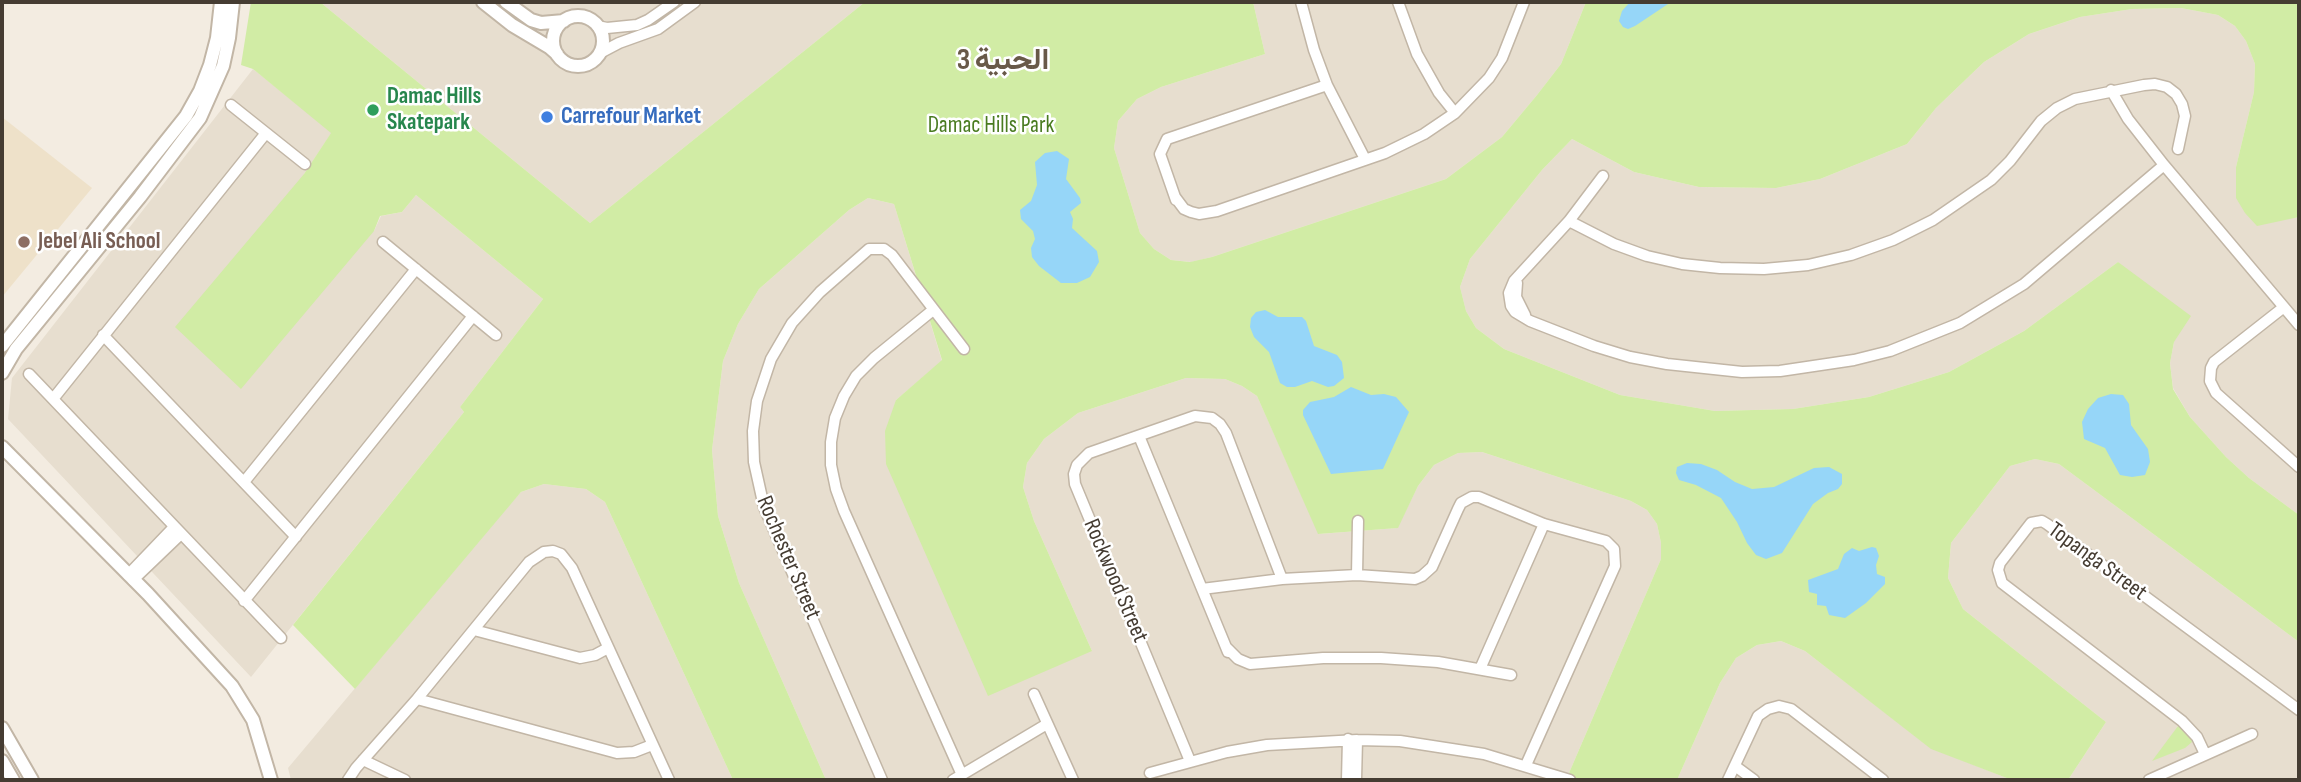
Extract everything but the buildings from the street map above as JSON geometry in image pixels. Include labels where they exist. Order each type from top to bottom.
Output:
[{"type":"street","points":[[2,346],[186,116],[210,65],[217,38],[221,2]]},
{"type":"street","points":[[2,373],[16,349],[149,186],[200,118],[223,66],[233,2]]},
{"type":"street","points":[[483,2],[512,25],[549,47],[566,63],[580,66],[593,61],[600,53],[619,43],[650,33],[695,2]]},
{"type":"street","points":[[506,2],[531,20],[541,23],[581,17],[607,28],[645,22],[674,2]]},
{"type":"street","points":[[1301,2],[1327,85],[1365,159]]},
{"type":"street","points":[[1398,2],[1417,54],[1439,93],[1455,113]]},
{"type":"street","points":[[1327,85],[1188,133],[1169,146],[1164,169],[1180,210],[1192,218],[1206,217],[1405,145],[1455,113],[1489,78],[1502,58],[1524,2]]},
{"type":"street","points":[[557,55],[554,37],[564,21]]},
{"type":"street","points":[[597,26],[603,39],[600,53]]},
{"type":"street","points":[[1569,221],[1614,244],[1647,256],[1682,264],[1764,269],[1808,265],[1851,255],[1893,240],[1933,220],[1991,180],[2010,161],[2041,121],[2057,108],[2075,99],[2111,90],[2155,84],[2167,88],[2176,94],[2185,116],[2178,149]]},
{"type":"street","points":[[2111,90],[2128,119],[2164,165],[2299,325]]},
{"type":"street","points":[[231,105],[305,164]]},
{"type":"street","points":[[53,399],[265,132]]},
{"type":"street","points":[[1603,176],[1569,221],[1520,276],[1516,297],[1520,309],[1530,321],[1630,357],[1704,369],[1780,371],[1854,360],[1926,338],[1993,305],[2054,260],[2164,165]]},
{"type":"street","points":[[383,242],[496,335]]},
{"type":"street","name":"Rochester Street","points":[[882,780],[764,507],[754,462],[755,416],[765,373],[784,334],[810,302],[864,250],[874,248],[888,252],[964,349]]},
{"type":"street","points":[[244,482],[416,269]]},
{"type":"street","points":[[2284,307],[2214,362],[2210,375],[2212,388],[2299,467]]},
{"type":"street","points":[[933,310],[874,358],[856,376],[844,396],[835,418],[831,442],[831,466],[836,489],[958,778],[1047,724]]},
{"type":"street","points":[[244,601],[473,316]]},
{"type":"street","points":[[103,335],[296,537]]},
{"type":"street","points":[[29,374],[281,638]]},
{"type":"street","name":"Rockwood Street","points":[[1190,761],[1074,480],[1077,465],[1084,456],[1195,416],[1207,416],[1220,424],[1282,579]]},
{"type":"street","points":[[1139,436],[1226,647],[1238,666],[1251,668],[1266,663],[1323,658],[1381,658],[1511,675]]},
{"type":"street","points":[[2,441],[6,452],[130,577],[232,686],[253,720],[271,780]]},
{"type":"street","points":[[1202,589],[1282,579],[1357,575],[1407,579],[1422,576],[1432,567],[1461,503],[1472,497],[1479,497],[1544,524],[1606,541],[1614,549],[1616,560],[1526,765]]},
{"type":"street","points":[[1357,575],[1358,521]]},
{"type":"street","name":"Topanga Street","points":[[2205,754],[2197,737],[2182,721],[2002,583],[1998,570],[2000,563],[2031,523],[2048,524],[2299,710]]},
{"type":"street","points":[[1480,669],[1544,524]]},
{"type":"street","points":[[130,577],[178,530]]},
{"type":"street","points":[[348,780],[529,562],[544,552],[552,551],[568,560],[669,780]]},
{"type":"street","points":[[474,629],[580,657],[595,655],[608,648]]},
{"type":"street","points":[[1034,694],[1073,780]]},
{"type":"street","points":[[417,699],[617,753],[634,752],[652,745]]},
{"type":"street","points":[[1728,780],[1758,716],[1779,706],[1791,709],[1801,716],[1882,780]]},
{"type":"street","points":[[2,728],[32,780]]},
{"type":"street","points":[[2149,780],[2252,734]]},
{"type":"street","points":[[1347,780],[1353,740]]},
{"type":"street","points":[[1353,740],[1356,780]]},
{"type":"street","points":[[1150,774],[1190,761],[1267,745],[1353,740],[1442,747],[1526,765],[1570,780]]},
{"type":"street","points":[[376,745],[381,760],[390,773]]},
{"type":"street","points":[[363,760],[405,780]]},
{"type":"street","points":[[2,761],[13,780]]},
{"type":"street","points":[[1735,766],[1754,780]]},
{"type":"shaded area","points":[[320,2],[865,2],[590,223]]},
{"type":"shaded area","points":[[1253,2],[1586,2],[1561,64],[1537,95],[1502,137],[1446,179],[1212,257],[1191,262],[1171,260],[1154,249],[1140,233],[1114,148],[1118,121],[1137,99],[1161,87],[1265,54]]},
{"type":"shaded area","points":[[2181,8],[2218,15],[2235,26],[2246,41],[2255,64],[2254,92],[2236,167],[2291,218],[2299,217],[2299,515],[2249,478],[2190,417],[2173,388],[2170,363],[2174,342],[2118,262],[2024,331],[1949,372],[1869,397],[1793,409],[1715,411],[1620,395],[1504,349],[1476,328],[1466,311],[1460,287],[1470,259],[1542,170],[1572,139],[1634,172],[1699,187],[1776,188],[1820,179],[1907,144],[1936,108],[1984,62],[2029,34],[2080,17],[2132,9]]},
{"type":"shaded area","points":[[253,69],[332,132],[304,174],[374,231],[381,216],[402,212],[416,195],[543,299],[460,407],[464,412],[251,677],[8,419],[12,378]]},
{"type":"shaded area","name":"Jebel Ali School","points":[[2,117],[92,188],[2,297]]},
{"type":"shaded area","points":[[868,198],[894,204],[942,361],[896,400],[1092,651],[1034,521],[1023,487],[1027,463],[1044,439],[1078,413],[1186,378],[1225,379],[1257,396],[1319,534],[1397,528],[1418,486],[1434,465],[1458,453],[1482,452],[1631,501],[1647,510],[1657,524],[1661,559],[1566,780],[826,780],[739,583],[718,516],[712,450],[723,361],[738,324],[759,289],[849,210]]},
{"type":"shaded area","points":[[2035,459],[2059,464],[2299,642],[2299,780],[2068,780],[2106,722],[1963,609],[1948,578],[1951,543],[2010,466]]},
{"type":"shaded area","points":[[544,484],[586,489],[605,502],[733,780],[291,780],[288,768],[509,505],[521,492]]},
{"type":"shaded area","points":[[1781,641],[1805,651],[1931,748],[2012,780],[1677,780],[1720,683],[1736,658],[1757,645]]},
{"type":"green space","name":"Damac Hills Park","points":[[251,2],[320,2],[590,223],[865,2],[1253,2],[1265,54],[1161,87],[1137,99],[1118,121],[1114,148],[1140,233],[1154,249],[1171,260],[1190,262],[1446,179],[1502,137],[1537,95],[1561,64],[1586,2],[2299,2],[2299,217],[2257,226],[2236,198],[2236,167],[2254,92],[2255,64],[2246,41],[2235,26],[2218,15],[2181,8],[2132,9],[2080,17],[2029,34],[1984,62],[1936,108],[1907,144],[1820,179],[1776,188],[1699,187],[1634,172],[1572,139],[1542,170],[1470,259],[1460,287],[1466,311],[1476,328],[1504,349],[1620,395],[1715,411],[1793,409],[1869,397],[1949,372],[2024,331],[2118,262],[2191,316],[2174,342],[2170,363],[2173,389],[2190,417],[2249,478],[2299,515],[2299,642],[2059,464],[2035,459],[2010,466],[1951,543],[1948,578],[1963,609],[2106,722],[2068,780],[2012,780],[1931,749],[1805,651],[1781,641],[1757,645],[1736,658],[1720,683],[1677,780],[1566,780],[1661,559],[1657,524],[1647,510],[1631,501],[1482,452],[1458,453],[1434,465],[1418,486],[1398,528],[1318,534],[1257,396],[1225,379],[1186,378],[1078,413],[1044,439],[1027,463],[1023,487],[1034,521],[1092,651],[988,696],[886,464],[885,431],[896,400],[942,360],[894,204],[868,198],[849,210],[759,289],[738,324],[723,361],[712,450],[718,516],[739,583],[826,780],[733,780],[605,502],[586,489],[544,484],[521,492],[355,689],[293,625],[464,412],[460,407],[543,299],[416,195],[402,212],[380,216],[374,231],[241,389],[175,327],[304,174],[331,133],[253,69],[241,65]]},
{"type":"green space","points":[[2181,722],[2191,732],[2192,742],[2185,748],[2152,761]]},
{"type":"water","points":[[1630,2],[1671,2],[1628,29],[1619,21],[1622,11]]},
{"type":"water","points":[[1057,151],[1069,159],[1066,179],[1081,203],[1070,212],[1073,219],[1072,228],[1097,251],[1099,262],[1090,277],[1077,283],[1061,283],[1039,266],[1032,257],[1031,248],[1035,239],[1033,231],[1021,219],[1020,210],[1031,201],[1037,185],[1035,162],[1045,153]]},
{"type":"water","points":[[1265,310],[1278,317],[1302,317],[1306,321],[1314,346],[1337,355],[1342,362],[1344,378],[1328,387],[1312,381],[1295,387],[1280,383],[1269,352],[1254,337],[1250,327],[1251,318],[1256,312]]},
{"type":"water","points":[[1351,387],[1371,395],[1396,397],[1409,412],[1383,469],[1331,474],[1303,410],[1310,402],[1334,397]]},
{"type":"water","points":[[2111,394],[2123,395],[2129,404],[2131,425],[2148,449],[2150,462],[2145,475],[2120,475],[2105,448],[2084,439],[2082,422],[2088,409],[2098,398]]},
{"type":"water","points":[[1687,463],[1701,464],[1717,470],[1752,489],[1774,487],[1814,468],[1829,467],[1842,474],[1842,484],[1813,504],[1782,553],[1766,559],[1756,555],[1747,543],[1721,498],[1696,485],[1679,480],[1677,467]]},
{"type":"water","points":[[1852,548],[1859,551],[1876,548],[1879,556],[1877,574],[1885,577],[1885,584],[1866,603],[1845,618],[1829,615],[1826,606],[1817,605],[1817,594],[1809,592],[1808,580],[1838,569],[1844,554]]},
{"type":"place","name":"Damac Hills Skatepark","points":[[373,110]]},
{"type":"place","name":"Carrefour Market","points":[[547,117]]},
{"type":"place","name":"Jebel Ali School","points":[[24,242]]},
{"type":"district","name":"الحبية 3","points":[[1003,61]]}]
